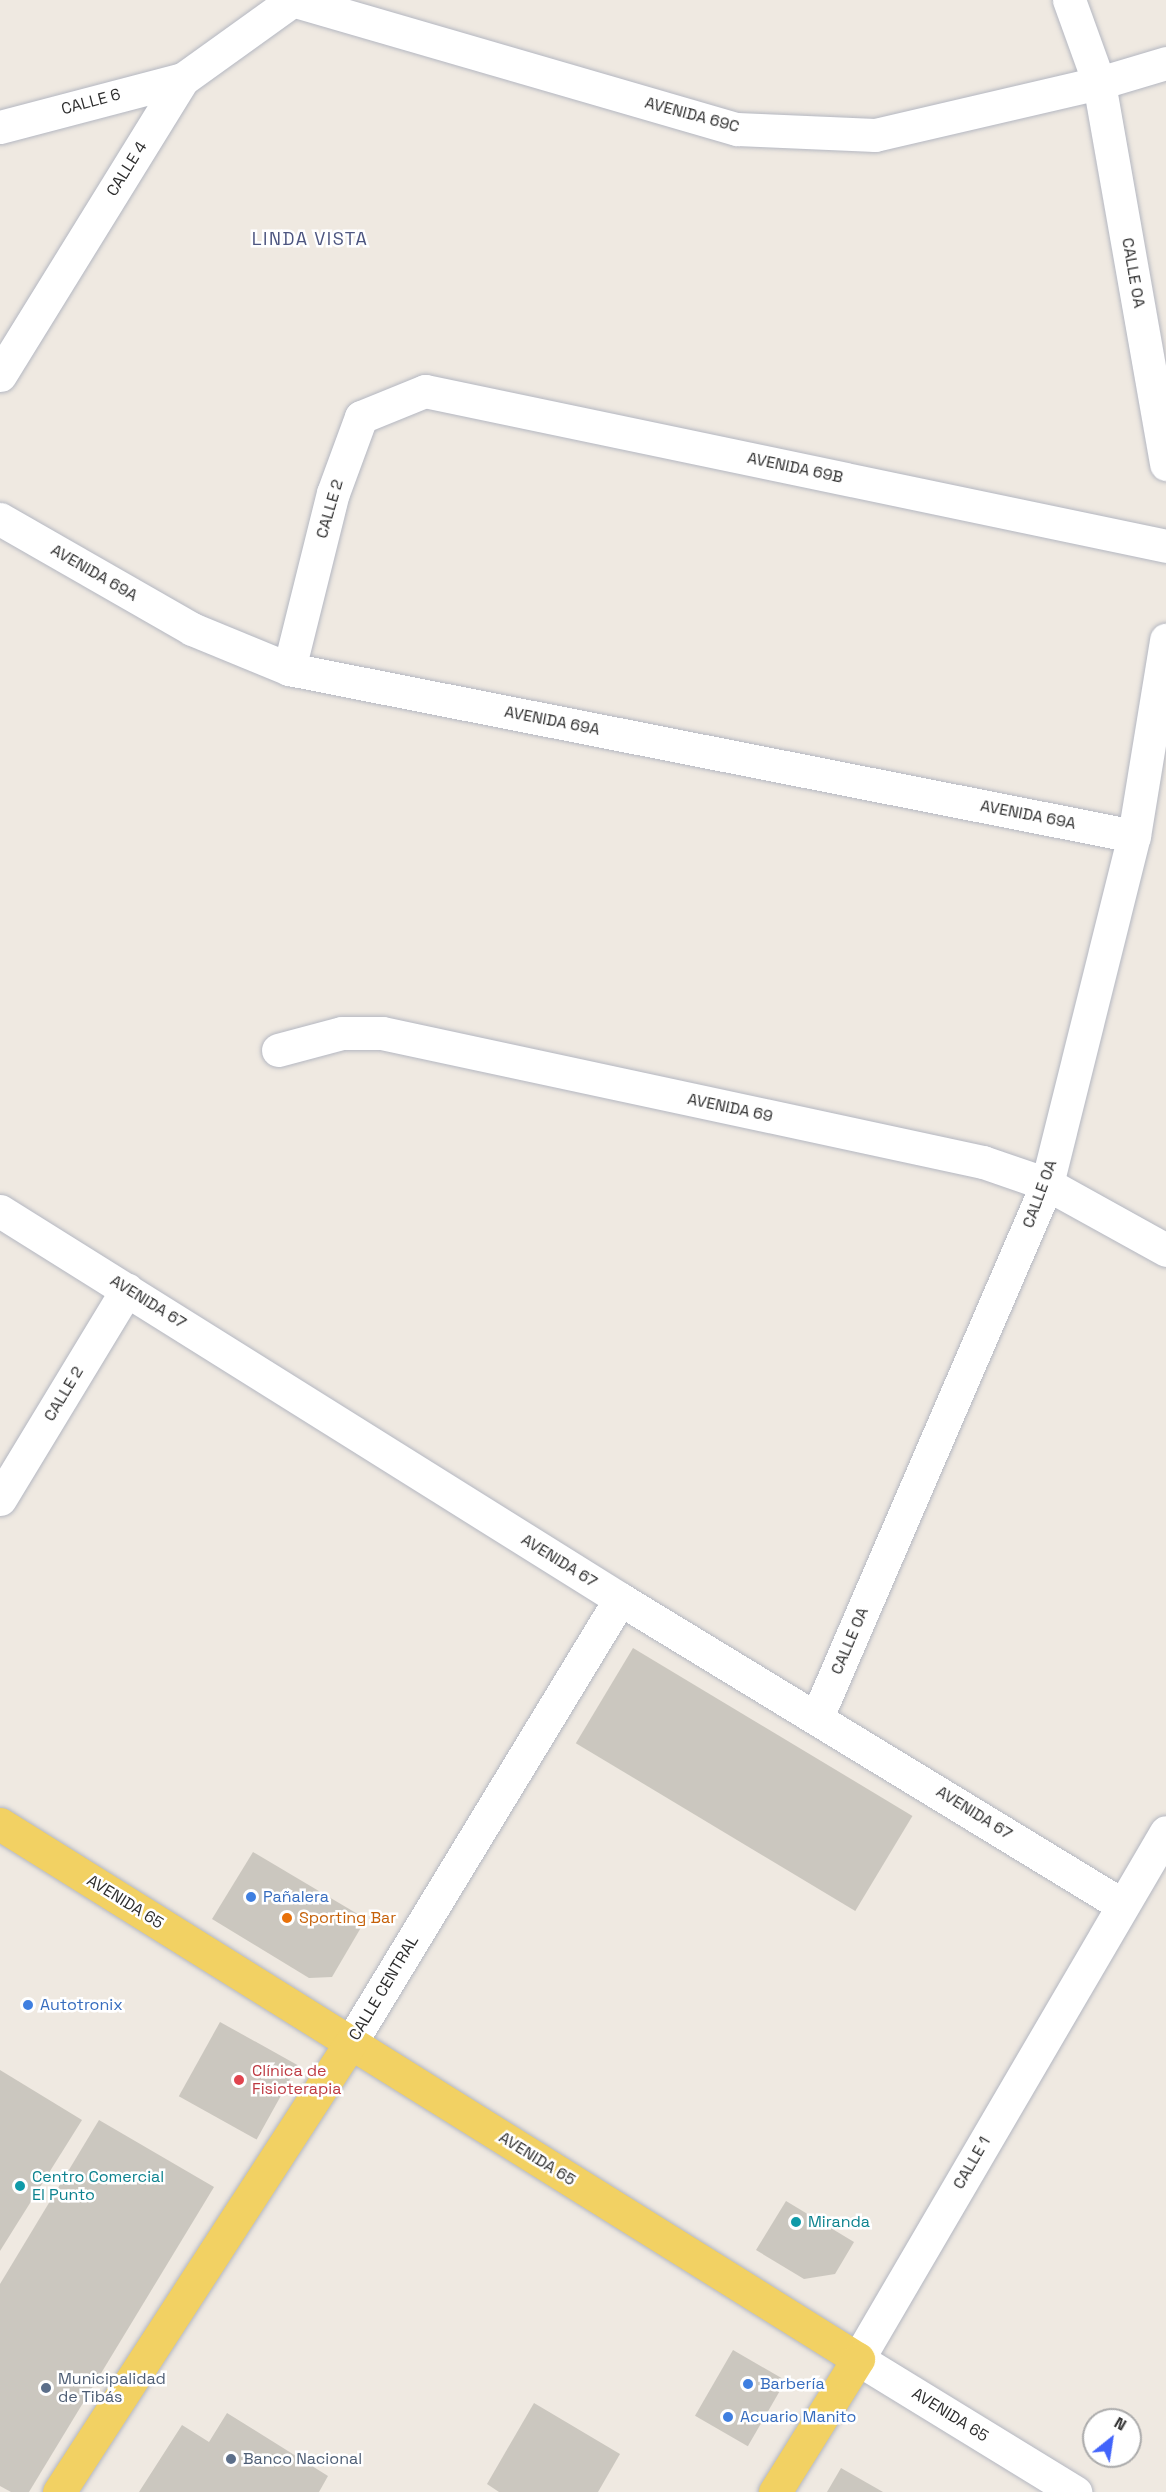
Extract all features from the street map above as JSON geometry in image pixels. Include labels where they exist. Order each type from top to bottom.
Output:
[{"type":"main road","name":"AVENIDA 65","points":[[0,1824],[858,2359]]},
{"type":"main road","name":"CALLE CENTRAL","points":[[59,2492],[351,2042]]},
{"type":"main road","name":"CALLE 1","points":[[776,2492],[858,2359]]},
{"type":"street","name":"AVENIDA 69C","points":[[292,0],[737,129],[875,135],[1099,83],[1166,63]]},
{"type":"street","name":"CALLE 4","points":[[0,375],[183,79],[292,0]]},
{"type":"street","name":"CALLE 0A","points":[[1069,0],[1099,83],[1166,464]]},
{"type":"street","name":"CALLE 6","points":[[0,127],[183,79]]},
{"type":"street","name":"AVENIDA 69B","points":[[424,391],[1166,546]]},
{"type":"street","name":"CALLE 2","points":[[289,669],[333,493],[361,417],[424,391]]},
{"type":"street","name":"AVENIDA 69A","points":[[0,519],[192,629],[289,669],[1134,836]]},
{"type":"street","name":"CALLE 0A","points":[[817,1716],[1047,1184],[1134,836],[1166,640]]},
{"type":"street","name":"AVENIDA 69","points":[[278,1050],[342,1033],[382,1033],[983,1162],[1047,1184],[1166,1250]]},
{"type":"street","name":"AVENIDA 67","points":[[0,1211],[620,1599],[817,1716],[1122,1905]]},
{"type":"street","name":"CALLE 2","points":[[0,1499],[127,1289]]},
{"type":"street","name":"CALLE CENTRAL","points":[[351,2042],[620,1599]]},
{"type":"street","name":"CALLE 1","points":[[858,2359],[1166,1832]]},
{"type":"street","name":"AVENIDA 65","points":[[858,2359],[1075,2492]]},
{"type":"building","points":[[633,1648],[912,1816],[855,1911],[576,1743]]},
{"type":"building","points":[[253,1852],[366,1919],[332,1977],[309,1978],[212,1919]]},
{"type":"building","name":"Clínica de Fisioterapia","points":[[220,2022],[298,2065],[257,2139],[179,2096]]},
{"type":"building","name":"Centro Comercial El Punto","points":[[0,2070],[82,2120],[0,2251]]},
{"type":"building","points":[[99,2120],[214,2187],[29,2492],[11,2492],[0,2486],[0,2284]]},
{"type":"building","name":"Miranda","points":[[786,2201],[854,2242],[835,2274],[804,2279],[756,2250]]},
{"type":"building","points":[[733,2350],[786,2380],[748,2446],[695,2416]]},
{"type":"building","points":[[534,2403],[620,2454],[598,2492],[499,2492],[487,2484]]},
{"type":"building","name":"Banco Nacional","points":[[227,2413],[328,2476],[319,2492],[139,2492],[182,2425],[209,2442]]},
{"type":"building","points":[[841,2468],[883,2492],[827,2492]]},
{"type":"place","name":"Pañalera","points":[[251,1897]]},
{"type":"place","name":"Sporting Bar","points":[[287,1918]]},
{"type":"place","name":"Autotronix","points":[[28,2005]]},
{"type":"place","name":"Clínica de Fisioterapia","points":[[239,2080]]},
{"type":"place","name":"Centro Comercial El Punto","points":[[20,2186]]},
{"type":"place","name":"Miranda","points":[[796,2222]]},
{"type":"place","name":"Barbería","points":[[748,2384]]},
{"type":"place","name":"Municipalidad de Tibás","points":[[46,2388]]},
{"type":"place","name":"Acuario Manito","points":[[728,2417]]},
{"type":"place","name":"Banco Nacional","points":[[231,2459]]},
{"type":"district","name":"LINDA VISTA","points":[[310,239]]}]
